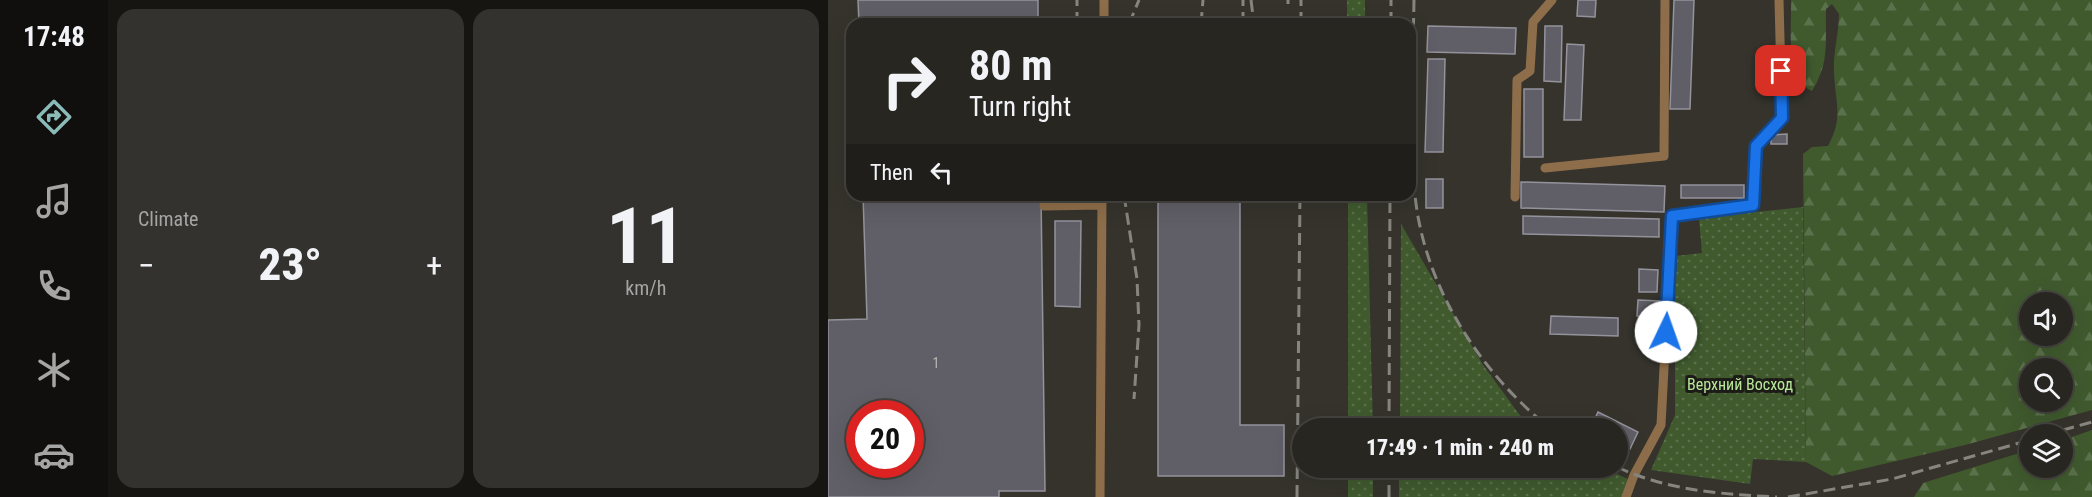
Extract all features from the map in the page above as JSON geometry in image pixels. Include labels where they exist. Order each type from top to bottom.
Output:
[{"type":"lane","points":[[1104,0],[1104,18]]},
{"type":"lane","points":[[1515,197],[1517,80],[1530,71],[1533,22],[1552,0]]},
{"type":"lane","points":[[1545,168],[1664,156],[1665,0]]},
{"type":"lane","points":[[1626,497],[1634,475],[1661,425],[1672,216],[1753,205],[1756,146],[1782,118],[1779,0]]},
{"type":"lane","points":[[1102,201],[1102,496]]},
{"type":"lane","points":[[1044,206],[1102,205]]},
{"type":"green space","points":[[1347,0],[1365,0],[1365,18],[1347,18]]},
{"type":"green space","points":[[1791,0],[2092,0],[2092,410],[2041,424],[2019,424],[2019,430],[1832,476],[1806,462],[1803,154],[1812,147],[1828,146],[1836,126],[1834,65],[1839,14],[1832,4],[1826,9],[1824,61],[1818,81],[1812,91],[1803,85],[1797,75],[1793,64]]},
{"type":"green space","points":[[1348,201],[1367,201],[1373,418],[1348,418]]},
{"type":"green space","name":"Верхний Восход","points":[[1803,207],[1806,462],[1753,459],[1750,484],[1651,470],[1675,415],[1675,256],[1702,253],[1699,218]]},
{"type":"green space","points":[[1401,224],[1483,365],[1522,418],[1400,418]]},
{"type":"green space","points":[[2092,430],[2092,497],[1914,497],[1923,483],[2019,453],[2019,478],[2073,478],[2073,437]]},
{"type":"green space","points":[[1348,478],[1373,478],[1373,497],[1348,497]]},
{"type":"green space","points":[[1399,478],[1626,478],[1630,480],[1623,497],[1399,497]]},
{"type":"building","points":[[858,0],[1038,0],[1038,18],[859,18]]},
{"type":"building","points":[[1578,0],[1596,0],[1595,17],[1577,16]]},
{"type":"building","points":[[1674,0],[1694,0],[1690,109],[1670,109]]},
{"type":"building","points":[[1428,26],[1516,28],[1515,54],[1427,52]]},
{"type":"building","points":[[1545,26],[1562,26],[1561,82],[1544,81]]},
{"type":"building","points":[[1567,44],[1584,45],[1581,120],[1564,120]]},
{"type":"building","points":[[1428,59],[1445,59],[1443,152],[1425,152]]},
{"type":"building","points":[[1524,89],[1543,89],[1543,157],[1524,157]]},
{"type":"building","points":[[1787,134],[1787,144],[1771,144],[1771,135]]},
{"type":"building","points":[[1426,179],[1443,179],[1443,208],[1426,208]]},
{"type":"building","points":[[1521,182],[1665,186],[1664,212],[1521,208]]},
{"type":"building","points":[[1681,185],[1744,185],[1744,198],[1681,198]]},
{"type":"building","points":[[863,201],[1041,201],[1045,491],[999,491],[999,497],[828,497],[828,320],[867,319]]},
{"type":"building","points":[[1158,201],[1240,201],[1240,425],[1284,425],[1284,476],[1158,476]]},
{"type":"building","points":[[1523,216],[1659,219],[1659,237],[1523,234]]},
{"type":"building","points":[[1055,221],[1081,221],[1080,307],[1055,306]]},
{"type":"building","points":[[1639,269],[1658,270],[1657,292],[1639,292]]},
{"type":"building","points":[[1638,300],[1660,301],[1660,317],[1637,316]]},
{"type":"building","points":[[1551,316],[1618,318],[1618,336],[1550,334]]},
{"type":"building","points":[[1598,412],[1610,418],[1595,418]]},
{"type":"building","points":[[1628,427],[1638,432],[1630,449],[1628,448]]},
{"type":"railway","points":[[1077,0],[1077,18]]},
{"type":"railway","points":[[1132,18],[1139,0]]},
{"type":"railway","points":[[1202,18],[1203,0]]},
{"type":"railway","points":[[1243,0],[1243,18]]},
{"type":"railway","points":[[1251,0],[1253,18]]},
{"type":"railway","points":[[1301,0],[1301,18]]},
{"type":"railway","points":[[1391,0],[1391,18]]},
{"type":"railway","points":[[1414,0],[1414,18]]},
{"type":"railway","points":[[1125,201],[1137,279],[1139,325],[1134,399]]},
{"type":"railway","points":[[1297,497],[1300,201]]},
{"type":"railway","points":[[1389,418],[1390,201]]},
{"type":"railway","points":[[1416,201],[1430,262],[1443,294],[1460,325],[1501,382],[1538,418]]},
{"type":"railway","points":[[2073,427],[2092,422]]},
{"type":"railway","points":[[1788,497],[1892,479],[2019,443]]},
{"type":"railway","points":[[1628,471],[1656,481],[1696,490],[1777,497]]},
{"type":"railway","points":[[1389,478],[1389,497]]},
{"type":"route","points":[[1666,332],[1672,216],[1753,205],[1756,146],[1782,118],[1781,71]]}]
